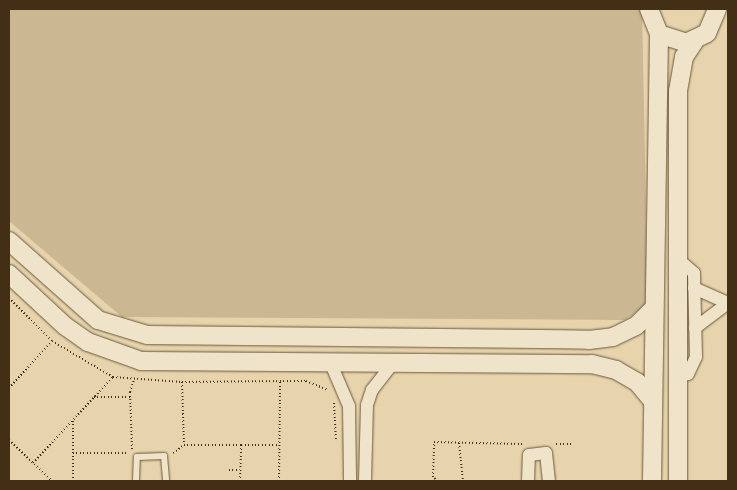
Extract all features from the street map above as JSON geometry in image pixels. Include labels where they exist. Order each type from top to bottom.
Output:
[{"type":"street","points":[[649,9],[659,34],[653,309],[652,481]]},
{"type":"street","points":[[659,34],[678,43],[694,42],[708,33],[720,14]]},
{"type":"street","points":[[678,481],[680,72],[694,42]]},
{"type":"street","points":[[658,70],[680,72]]},
{"type":"street","points":[[9,240],[80,307],[121,330],[244,338],[469,339],[613,337],[636,326],[653,309]]},
{"type":"street","points":[[678,259],[691,267],[696,328],[695,367],[678,377]]},
{"type":"street","points":[[9,274],[65,326],[114,354],[141,361],[244,364],[592,364],[630,378],[652,400]]},
{"type":"street","points":[[694,288],[728,304],[696,328]]},
{"type":"street","points":[[244,338],[244,364]]},
{"type":"street","points":[[468,364],[469,339]]},
{"type":"street","points":[[331,364],[349,406],[350,481]]},
{"type":"street","points":[[365,481],[366,405],[376,383],[392,364]]},
{"type":"street","points":[[528,481],[529,455],[546,453],[549,481]]},
{"type":"lane","points":[[136,481],[138,456],[166,458],[166,481]]},
{"type":"path","points":[[9,298],[52,341],[113,377],[182,382],[318,383],[330,392]]},
{"type":"path","points":[[9,388],[52,341]]},
{"type":"path","points":[[33,463],[113,377]]},
{"type":"path","points":[[134,380],[130,397],[132,449],[138,456]]},
{"type":"path","points":[[182,382],[184,445]]},
{"type":"path","points":[[279,481],[280,382]]},
{"type":"path","points":[[94,397],[130,397]]},
{"type":"path","points":[[334,400],[337,449]]},
{"type":"path","points":[[73,420],[73,481]]},
{"type":"path","points":[[9,440],[52,481]]},
{"type":"path","points":[[438,481],[433,477],[433,443],[529,444]]},
{"type":"path","points":[[459,443],[463,481]]},
{"type":"path","points":[[549,444],[573,444]]},
{"type":"path","points":[[166,458],[184,445],[279,445]]},
{"type":"path","points":[[240,481],[241,445]]},
{"type":"path","points":[[73,453],[125,454],[132,449]]},
{"type":"path","points":[[229,470],[240,470]]},
{"type":"shaded area","points":[[9,9],[642,9],[648,305],[625,320],[122,317],[9,221]]}]
